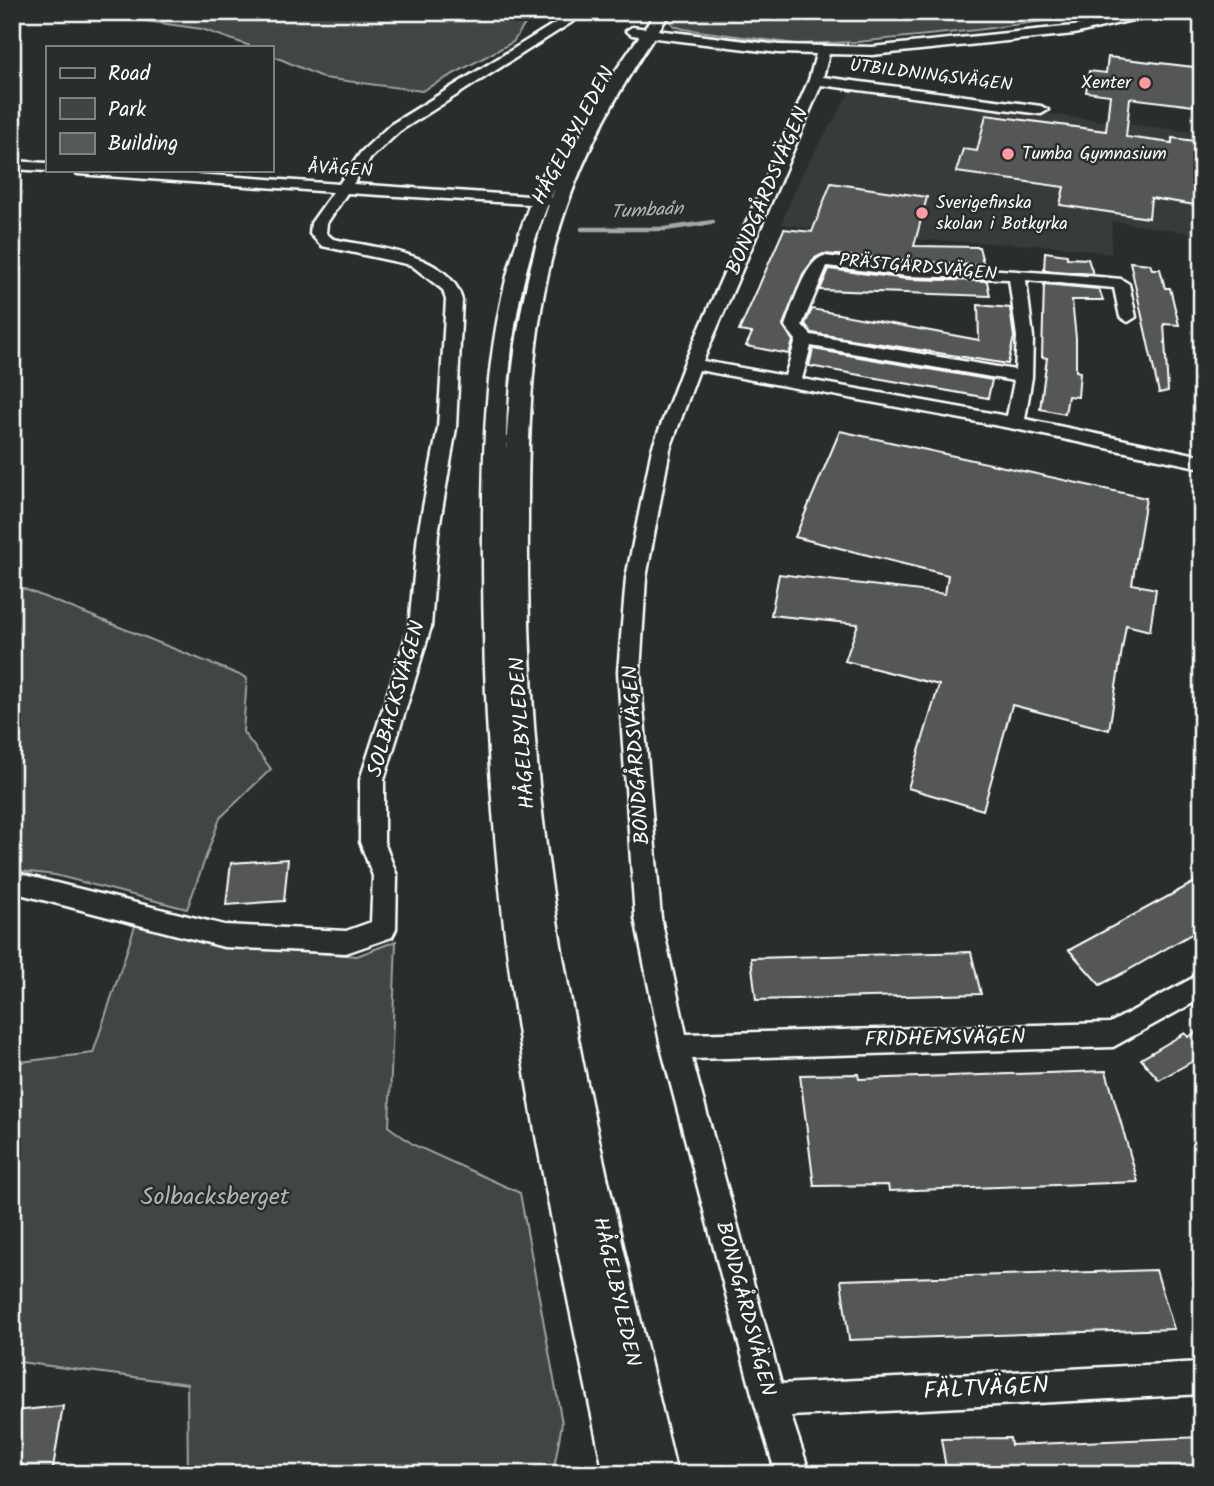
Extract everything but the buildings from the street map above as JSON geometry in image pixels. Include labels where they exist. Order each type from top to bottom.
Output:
[{"type":"main road","name":"HÅGELBYLEDEN","points":[[647,12],[640,32],[558,203],[535,286],[519,404],[514,584],[529,830],[552,984],[582,1140],[657,1474]]},
{"type":"main road","name":"HÅGELBYLEDEN","points":[[625,1474],[554,1141],[526,974],[509,834],[495,586],[496,404],[515,283],[538,201],[588,103],[640,32],[664,12]]},
{"type":"street","points":[[342,190],[366,155],[395,128],[582,12]]},
{"type":"street","points":[[640,32],[779,49],[872,51],[1074,30],[1159,12]]},
{"type":"street","name":"BONDGÅRDSVÄGEN","points":[[793,1474],[770,1401],[675,1047],[648,918],[629,672],[636,578],[661,449],[693,364],[816,80],[823,52]]},
{"type":"street","name":"UTBILDNINGSVÄGEN","points":[[816,80],[1041,110]]},
{"type":"street","points":[[12,165],[46,167]]},
{"type":"street","name":"ÅVÄGEN","points":[[104,172],[558,203]]},
{"type":"street","name":"SOLBACKSVÄGEN","points":[[12,882],[224,936],[345,942],[383,929],[385,876],[372,842],[372,780],[420,627],[428,534],[447,428],[454,300],[451,288],[416,261],[328,243],[318,234],[319,223],[342,190]]},
{"type":"street","name":"PRÄSTGÅRDSVÄGEN","points":[[792,382],[805,339],[793,326],[817,267],[824,261],[907,271],[1121,284],[1128,317]]},
{"type":"street","name":"PRÄSTGÅRDSVÄGEN","points":[[1014,423],[1023,377],[1025,337],[1017,276]]},
{"type":"street","points":[[805,339],[1023,377]]},
{"type":"street","points":[[693,364],[1014,423],[1202,461]]},
{"type":"street","name":"FRIDHEMSVÄGEN","points":[[675,1047],[1112,1035],[1202,984]]},
{"type":"street","name":"FÄLTVÄGEN","points":[[770,1401],[1202,1378]]},
{"type":"shaded area","name":"Tumba Gymnasium","points":[[851,90],[1202,133],[1202,235],[1112,221],[1111,254],[1060,246],[898,239],[781,224],[801,175]]},
{"type":"green space","points":[[81,12],[533,12],[513,42],[422,91],[324,78],[273,56],[273,46],[250,46],[202,29]]},
{"type":"green space","points":[[671,12],[1109,12],[977,30],[857,42],[796,44],[684,29],[674,26],[668,19]]},
{"type":"green space","points":[[12,584],[247,678],[243,732],[271,769],[220,818],[187,909],[55,875],[12,870]]},
{"type":"green space","name":"Solbacksberget","points":[[136,923],[212,945],[357,956],[396,941],[389,1127],[414,1145],[520,1193],[562,1423],[553,1474],[188,1474],[187,1384],[12,1361],[12,1063],[93,1053]]},
{"type":"waterway","name":"Tumbaån","points":[[582,229],[665,229],[713,222]]},
{"type":"place","name":"Xenter","points":[[1145,83]]},
{"type":"place","name":"Tumba Gymnasium","points":[[1008,154]]},
{"type":"place","name":"Sverigefinska skolan i Botkyrka","points":[[922,213]]}]
